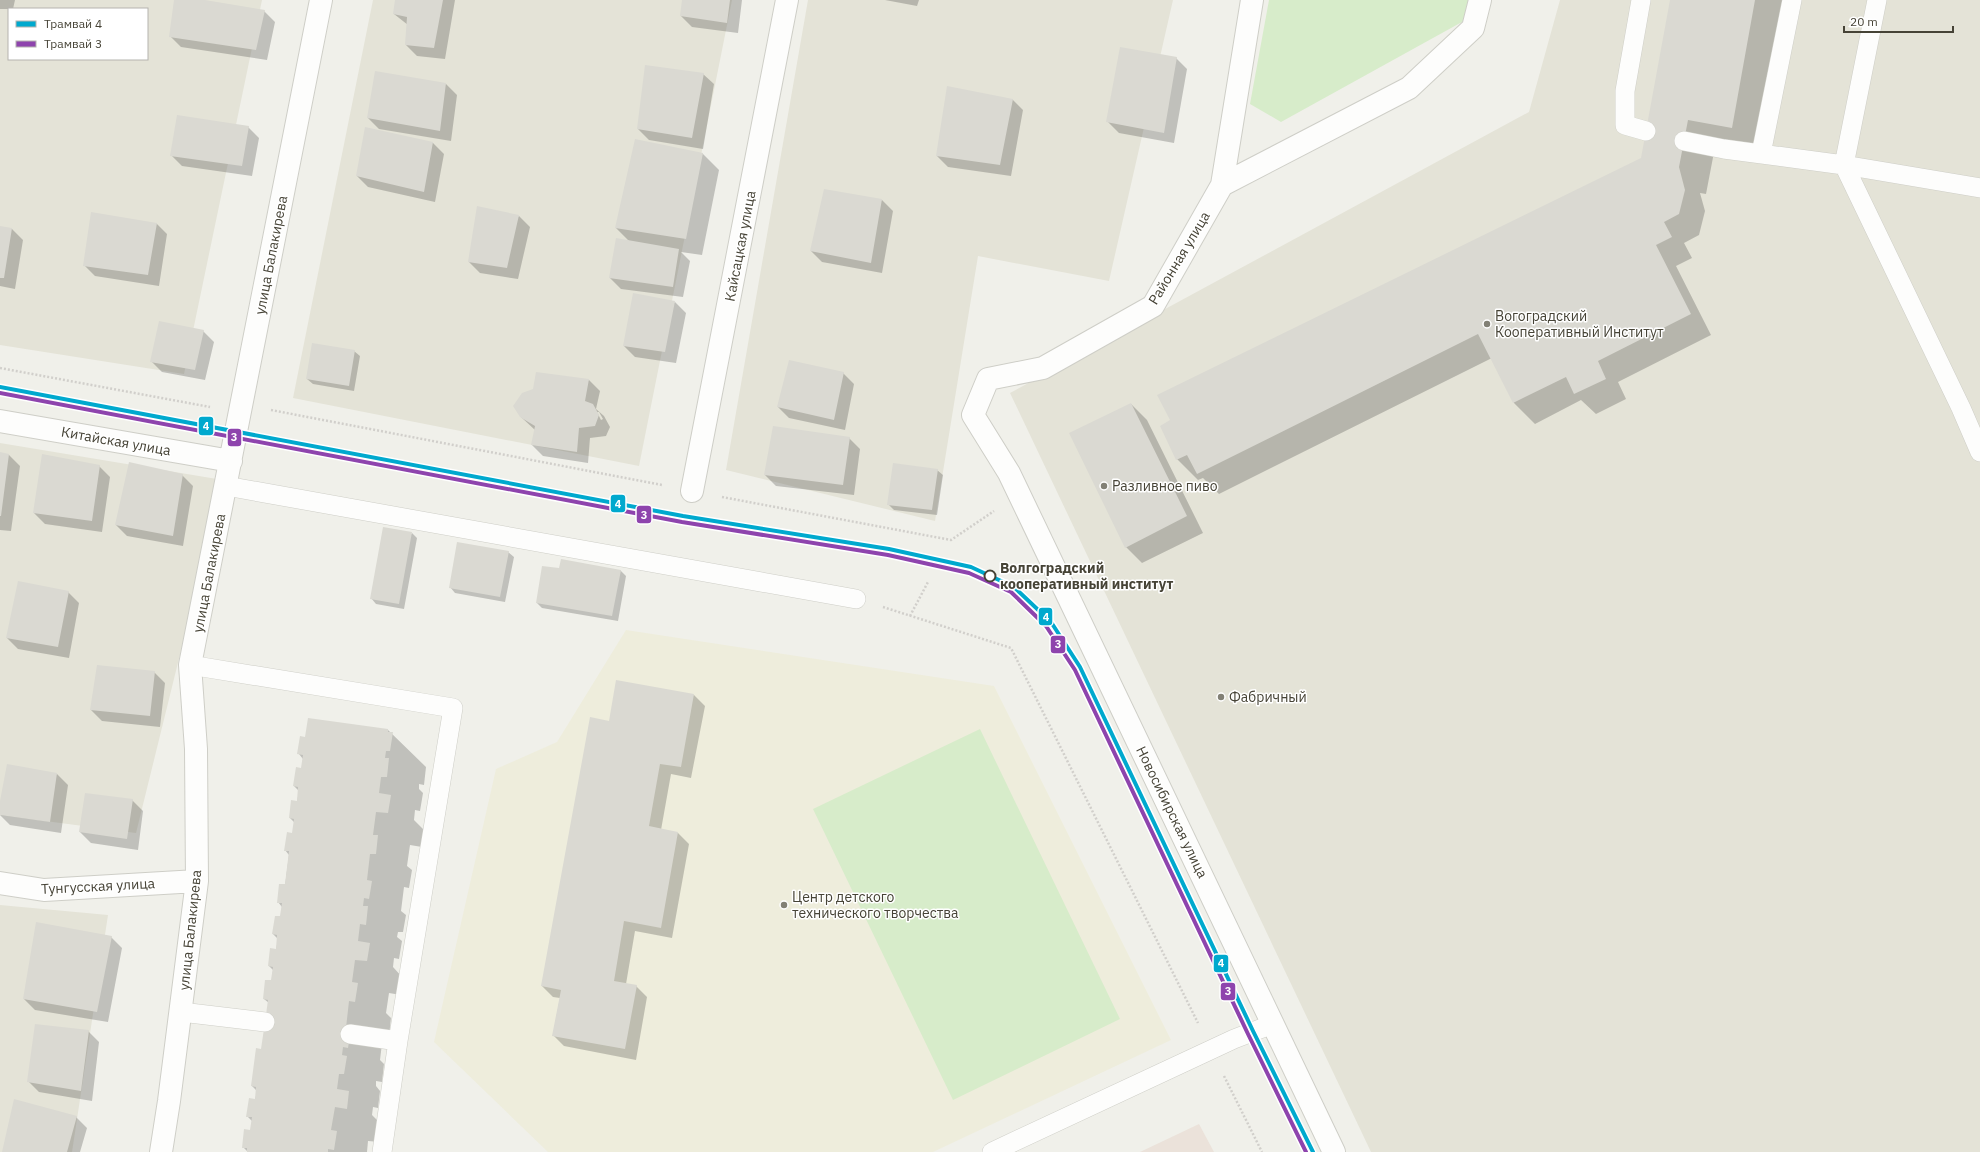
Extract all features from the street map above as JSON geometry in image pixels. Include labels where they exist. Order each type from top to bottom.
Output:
[{"type":"street","name":"улица Балакирева","points":[[161,1152],[181,1012],[197,881],[196,749],[190,665],[321,0]]},
{"type":"street","name":"Кайсацкая улица","points":[[692,491],[787,0]]},
{"type":"street","name":"Районная улица","points":[[1009,473],[973,415],[988,379],[1043,368],[1153,306],[1222,185],[1252,0]]},
{"type":"street","points":[[1222,185],[1410,88],[1474,28],[1480,0]]},
{"type":"street","name":"Китайская улица","points":[[0,421],[231,461]]},
{"type":"street","name":"Новосибирская улица","points":[[1009,473],[1334,1152]]},
{"type":"street","name":"Тунгусская улица","points":[[0,883],[44,890],[197,881]]},
{"type":"lane","points":[[1641,0],[1625,91],[1625,126],[1646,131]]},
{"type":"lane","points":[[1761,154],[1792,0]]},
{"type":"lane","points":[[1877,0],[1844,165],[1961,408],[1980,452]]},
{"type":"lane","points":[[1684,141],[1761,154],[1844,165],[1980,188]]},
{"type":"lane","points":[[226,486],[856,599]]},
{"type":"lane","points":[[190,665],[453,708],[398,1040],[382,1152]]},
{"type":"lane","points":[[181,1012],[265,1022]]},
{"type":"lane","points":[[992,1152],[1234,1039],[1273,1024]]},
{"type":"lane","points":[[350,1034],[398,1040]]},
{"type":"path","points":[[0,368],[241,409],[951,540],[1019,493]]},
{"type":"path","points":[[910,616],[928,582]]},
{"type":"path","points":[[856,599],[1012,648],[1262,1152]]},
{"type":"shaded area","points":[[0,0],[262,0],[184,374],[0,345]]},
{"type":"shaded area","points":[[373,0],[732,0],[639,466],[293,398]]},
{"type":"shaded area","points":[[808,0],[1173,0],[1109,281],[978,256],[935,521],[726,470]]},
{"type":"shaded area","points":[[1560,0],[1980,0],[1980,1152],[1371,1152],[1010,393],[1529,112]]},
{"type":"shaded area","points":[[0,443],[223,480],[136,833],[0,815]]},
{"type":"shaded area","name":"Центр детского технического творчества","points":[[626,630],[994,686],[1171,1040],[933,1152],[548,1152],[434,1042],[496,769],[557,742]]},
{"type":"shaded area","points":[[0,905],[108,915],[72,1152],[0,1152]]},
{"type":"shaded area","points":[[1199,1124],[1214,1152],[1140,1152]]},
{"type":"green space","points":[[1269,0],[1474,0],[1471,17],[1281,122],[1250,104]]},
{"type":"green space","points":[[980,729],[1120,1019],[953,1100],[813,809]]},
{"type":"building","points":[[174,0],[205,0],[265,10],[256,50],[169,37]]},
{"type":"building","points":[[395,0],[443,0],[434,48],[405,45],[407,17],[393,14]]},
{"type":"building","points":[[682,0],[730,0],[727,23],[680,16]]},
{"type":"building","name":"Вогоградский Кооперативный Институт","points":[[1670,0],[1755,0],[1732,128],[1688,120],[1679,167],[1685,190],[1679,214],[1664,222],[1672,237],[1656,245],[1691,314],[1598,361],[1606,379],[1574,394],[1566,377],[1513,403],[1478,334],[1197,474],[1187,455],[1176,460],[1160,426],[1170,420],[1157,395],[1641,158]]},
{"type":"building","points":[[1120,47],[1177,57],[1164,133],[1106,122]]},
{"type":"building","points":[[645,65],[704,73],[692,138],[637,129]]},
{"type":"building","points":[[375,71],[446,83],[440,131],[367,118]]},
{"type":"building","points":[[947,86],[1013,99],[1000,165],[936,156]]},
{"type":"building","points":[[177,115],[249,126],[242,166],[170,156]]},
{"type":"building","points":[[365,127],[433,142],[424,192],[356,176]]},
{"type":"building","points":[[635,139],[703,153],[686,239],[615,228]]},
{"type":"building","points":[[824,189],[882,199],[871,263],[810,251]]},
{"type":"building","points":[[477,206],[519,215],[507,268],[468,262]]},
{"type":"building","points":[[91,212],[157,223],[148,275],[83,266]]},
{"type":"building","points":[[0,226],[12,228],[4,278],[0,278]]},
{"type":"building","points":[[616,238],[679,249],[673,287],[609,278]]},
{"type":"building","points":[[633,293],[675,301],[665,352],[623,346]]},
{"type":"building","points":[[159,321],[204,330],[195,370],[150,362]]},
{"type":"building","points":[[312,343],[355,350],[349,386],[306,379]]},
{"type":"building","points":[[789,360],[844,372],[834,420],[777,407]]},
{"type":"building","points":[[536,372],[589,379],[585,401],[593,404],[599,415],[595,426],[579,428],[577,452],[531,445],[535,426],[520,417],[513,406],[522,393],[533,389]]},
{"type":"building","points":[[1131,403],[1187,516],[1125,548],[1069,433]]},
{"type":"building","points":[[773,426],[850,437],[843,485],[764,475]]},
{"type":"building","points":[[0,452],[9,454],[1,516],[0,516]]},
{"type":"building","points":[[42,454],[100,465],[92,521],[33,513]]},
{"type":"building","points":[[129,462],[183,474],[173,536],[115,525]]},
{"type":"building","points":[[893,463],[938,469],[932,510],[887,505]]},
{"type":"building","points":[[383,527],[412,532],[399,604],[370,599]]},
{"type":"building","points":[[457,542],[509,551],[500,597],[449,588]]},
{"type":"building","points":[[561,559],[621,570],[612,616],[536,603],[542,566],[559,568]]},
{"type":"building","points":[[18,581],[69,591],[58,647],[6,638]]},
{"type":"building","points":[[97,665],[155,671],[150,716],[90,710]]},
{"type":"building","points":[[616,680],[694,694],[681,767],[660,764],[649,826],[678,832],[661,928],[624,921],[614,981],[637,985],[625,1049],[552,1036],[561,990],[541,986],[590,717],[609,721]]},
{"type":"building","points":[[308,718],[388,729],[388,732],[393,732],[390,751],[386,751],[385,758],[389,758],[387,777],[381,777],[379,793],[391,795],[388,813],[376,812],[373,835],[378,835],[376,854],[370,854],[367,880],[372,881],[369,899],[364,898],[363,906],[368,906],[366,925],[360,924],[358,941],[370,943],[367,961],[355,960],[352,982],[358,983],[355,1002],[349,1001],[346,1028],[351,1029],[348,1048],[343,1047],[342,1055],[347,1056],[344,1074],[339,1074],[337,1089],[349,1091],[347,1109],[335,1107],[331,1130],[337,1131],[334,1150],[328,1149],[328,1152],[247,1152],[247,1148],[242,1148],[244,1129],[250,1130],[252,1117],[246,1117],[249,1098],[255,1099],[256,1087],[251,1086],[256,1048],[261,1049],[268,1000],[263,999],[265,980],[271,980],[273,967],[268,966],[270,948],[276,949],[277,935],[272,934],[275,916],[280,916],[282,903],[277,903],[279,884],[285,884],[289,851],[284,851],[287,832],[292,833],[294,819],[289,818],[291,800],[297,801],[298,787],[293,786],[296,767],[301,768],[303,755],[297,754],[300,736],[305,737]]},
{"type":"building","points":[[7,764],[57,773],[50,822],[0,815],[0,801]]},
{"type":"building","points":[[85,793],[133,799],[127,839],[79,832]]},
{"type":"building","points":[[36,922],[112,936],[97,1012],[23,999]]},
{"type":"building","points":[[35,1024],[89,1030],[81,1091],[27,1082]]},
{"type":"building","points":[[14,1099],[77,1116],[67,1152],[2,1152]]},
{"type":"tram line","name":"4","points":[[0,387],[683,516],[889,549],[971,567],[1014,587],[1051,622],[1080,667],[1253,1031],[1313,1152]]},
{"type":"tram line","name":"3","points":[[0,393],[682,522],[888,555],[969,573],[1011,592],[1046,626],[1075,670],[1248,1034],[1306,1152]]},
{"type":"place","name":"Вогоградский Кооперативный Институт","points":[[1487,324]]},
{"type":"place","name":"Разливное пиво","points":[[1104,486]]},
{"type":"place","name":"Волгоградский кооперативный институт","points":[[990,576]]},
{"type":"place","name":"Фабричный","points":[[1221,697]]},
{"type":"place","name":"Центр детского технического творчества","points":[[784,905]]}]
